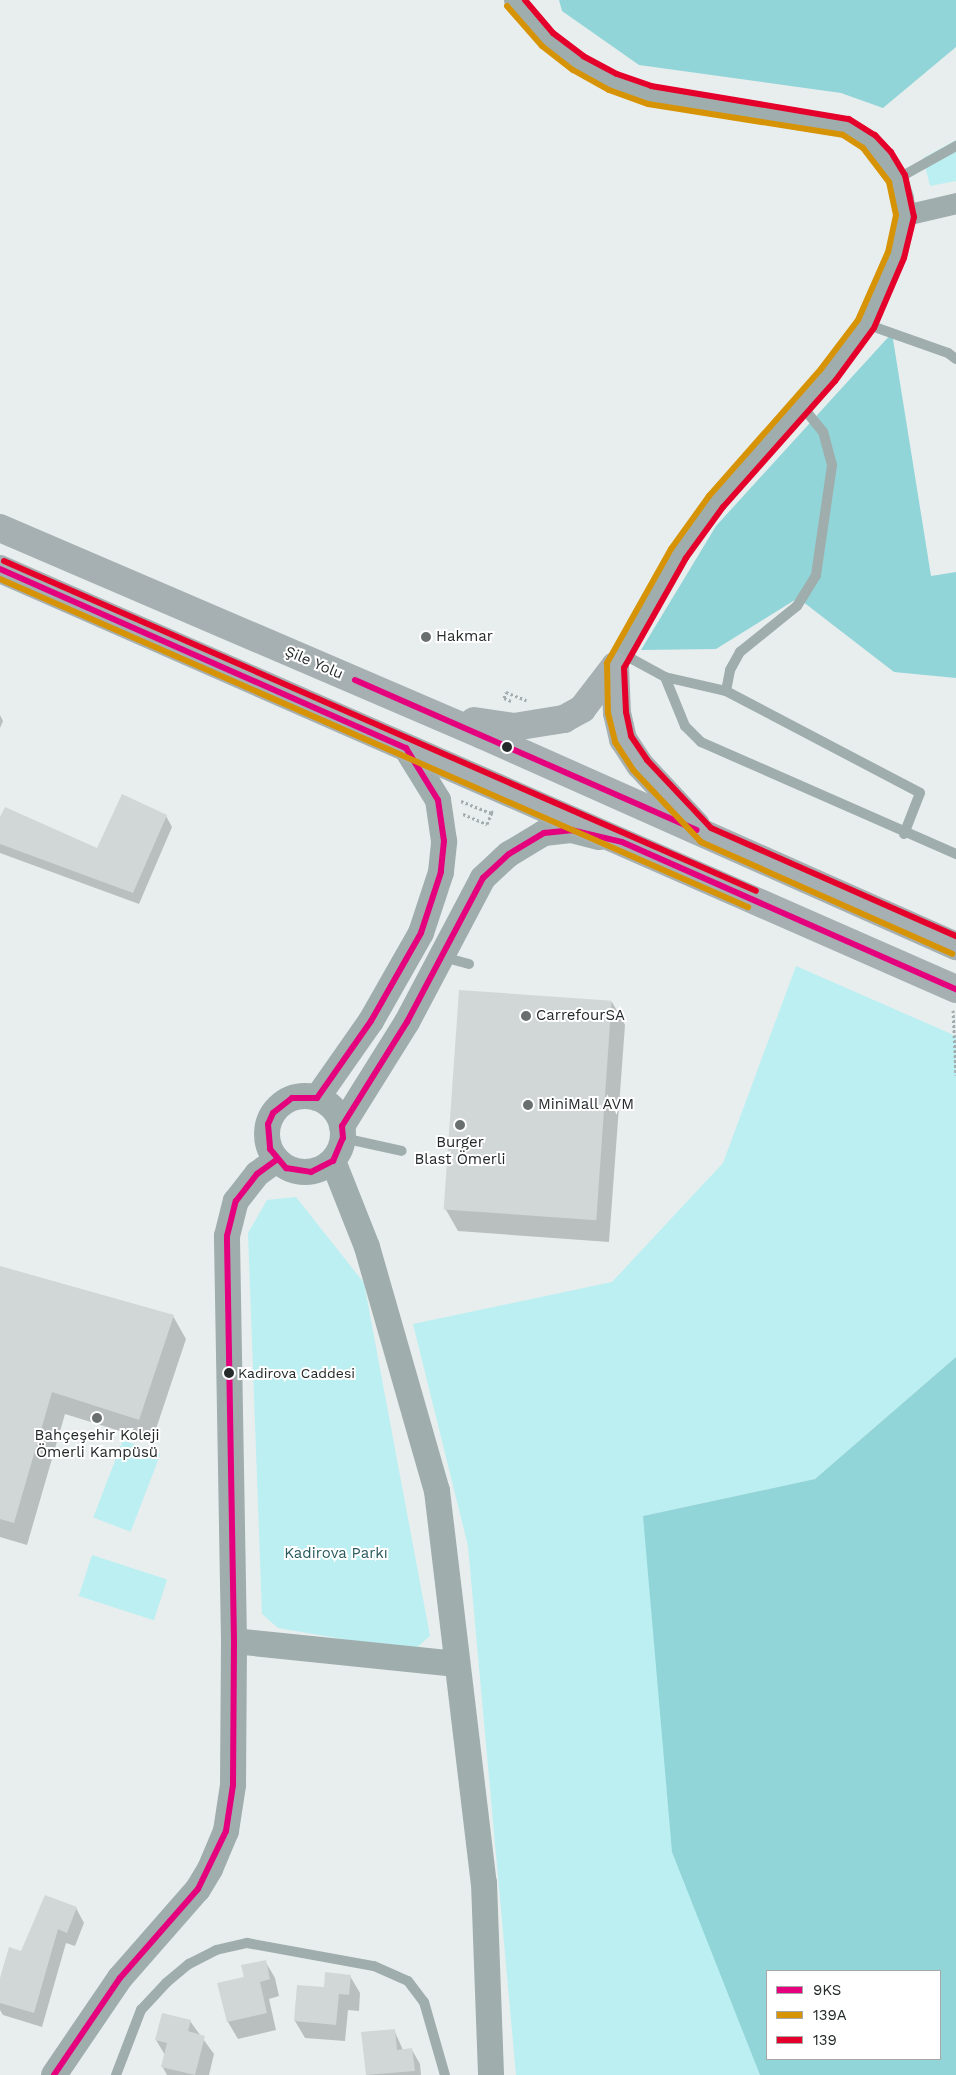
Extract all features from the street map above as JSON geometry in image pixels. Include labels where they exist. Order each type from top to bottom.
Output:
[{"type":"highway","name":"Şile Yolu","points":[[0,528],[438,716],[956,946]]},
{"type":"highway","points":[[0,569],[954,988]]},
{"type":"highway","points":[[438,716],[514,727],[564,719],[582,709],[618,659]]},
{"type":"highway","points":[[618,659],[618,714],[624,739],[640,765],[706,835]]},
{"type":"street","points":[[514,0],[547,38],[578,63],[613,82],[649,96],[846,127],[869,141],[884,156],[897,179],[905,215],[896,255],[866,324],[802,406],[716,502],[679,554],[618,659]]},
{"type":"street","points":[[905,215],[956,203]]},
{"type":"street","points":[[317,1098],[371,1021],[421,933],[438,882],[444,841],[438,800],[406,748]]},
{"type":"street","points":[[491,2075],[484,1883],[437,1490],[367,1247],[339,1141],[329,1104],[317,1098],[292,1098],[272,1113],[267,1137],[276,1160],[298,1172],[317,1170],[339,1141],[406,1022],[483,878],[509,854],[544,833],[572,830],[622,842]]},
{"type":"street","points":[[54,2075],[120,1978],[198,1889],[220,1847],[230,1810],[233,1784],[234,1641],[227,1236],[236,1200],[257,1174],[276,1160]]},
{"type":"street","points":[[234,1641],[457,1664]]},
{"type":"lane","points":[[897,179],[956,146]]},
{"type":"lane","points":[[866,324],[948,353],[956,359]]},
{"type":"lane","points":[[726,691],[730,670],[740,652],[797,606],[816,575],[832,466],[823,432],[802,406]]},
{"type":"lane","points":[[618,659],[664,677],[726,691],[920,793],[904,834]]},
{"type":"lane","points":[[664,677],[684,726],[701,742],[904,834],[956,854]]},
{"type":"lane","points":[[440,956],[469,964]]},
{"type":"lane","points":[[339,1141],[402,1151]]},
{"type":"lane","points":[[116,2075],[141,2010],[166,1983],[189,1964],[216,1950],[248,1943],[374,1966],[408,1981],[424,2002],[446,2075]]},
{"type":"path","points":[[459,806],[461,801],[491,814]]},
{"type":"path","points":[[456,811],[487,824]]},
{"type":"path","points":[[954,988],[956,1075]]},
{"type":"green space","points":[[956,140],[956,181],[930,186],[923,158]]},
{"type":"green space","points":[[796,966],[956,1036],[956,1357],[815,1479],[643,1516],[760,2075],[516,2075],[468,1546],[413,1324],[612,1282],[723,1163]]},
{"type":"green space","name":"Kadirova Parkı","points":[[296,1197],[364,1283],[430,1636],[413,1651],[278,1628],[262,1614],[248,1233],[267,1200]]},
{"type":"green space","points":[[123,1440],[160,1454],[131,1532],[93,1517]]},
{"type":"green space","points":[[92,1555],[167,1579],[154,1620],[79,1596]]},
{"type":"shaded area","points":[[559,0],[956,0],[956,47],[883,108],[841,93],[639,65],[562,11]]},
{"type":"shaded area","points":[[892,333],[931,576],[956,572],[956,678],[894,672],[798,598],[716,649],[641,650],[716,526]]},
{"type":"shaded area","points":[[956,1357],[956,2075],[760,2075],[672,1852],[643,1516],[815,1479]]},
{"type":"building","points":[[122,794],[167,815],[133,893],[0,844],[0,817],[5,807],[97,848]]},
{"type":"building","name":"MiniMall AVM","points":[[459,990],[612,1001],[596,1220],[444,1209]]},
{"type":"building","points":[[0,1266],[174,1315],[139,1420],[52,1392],[14,1523],[0,1519]]},
{"type":"building","points":[[45,1895],[77,1907],[67,1933],[58,1929],[34,2013],[0,2003],[0,1978],[9,1947],[21,1951]]},
{"type":"building","points":[[266,1960],[270,1979],[260,1982],[267,2013],[227,2022],[217,1983],[244,1977],[241,1965]]},
{"type":"building","points":[[325,1972],[351,1975],[349,1995],[339,1994],[336,2025],[294,2021],[297,1985],[324,1987]]},
{"type":"building","points":[[162,2013],[191,2020],[188,2031],[205,2036],[195,2075],[161,2067],[167,2043],[155,2040]]},
{"type":"building","points":[[395,2029],[397,2050],[412,2048],[415,2071],[366,2075],[361,2032]]},
{"type":"transit line","name":"139","points":[[525,0],[553,33],[583,56],[617,74],[651,86],[849,119],[875,135],[891,152],[905,175],[914,217],[904,258],[874,328],[835,381],[723,507],[686,558],[624,668],[626,712],[631,736],[647,760],[711,828],[956,936]]},
{"type":"transit line","name":"139A","points":[[507,6],[542,46],[573,70],[609,90],[648,104],[843,135],[863,148],[889,182],[896,215],[888,252],[858,320],[821,369],[709,496],[671,549],[607,663],[608,713],[615,742],[633,770],[701,842],[952,954]]},
{"type":"transit line","name":"139","points":[[4,561],[756,891]]},
{"type":"transit line","name":"9KS","points":[[0,569],[406,748],[438,800],[444,841],[441,872],[421,933],[371,1021],[317,1098],[292,1098],[273,1113],[268,1124],[270,1149],[286,1168],[311,1172],[333,1161],[343,1138],[342,1126],[407,1022],[483,878],[509,854],[544,833],[571,830],[622,842],[956,989]]},
{"type":"transit line","name":"139A","points":[[0,579],[748,907]]},
{"type":"transit line","name":"9KS","points":[[355,680],[696,830]]},
{"type":"transit line","name":"9KS","points":[[54,2075],[120,1978],[198,1889],[226,1831],[233,1785],[234,1641],[227,1236],[236,1201],[257,1174],[276,1160]]},
{"type":"place","name":"Hakmar","points":[[426,637]]},
{"type":"place","name":"CarrefourSA","points":[[526,1016]]},
{"type":"place","name":"MiniMall AVM","points":[[528,1105]]},
{"type":"place","name":"Burger Blast Ömerli","points":[[460,1125]]},
{"type":"place","name":"Kadirova Caddesi","points":[[229,1373]]},
{"type":"place","name":"Bahçeşehir Koleji Ömerli Kampüsü","points":[[97,1418]]}]
